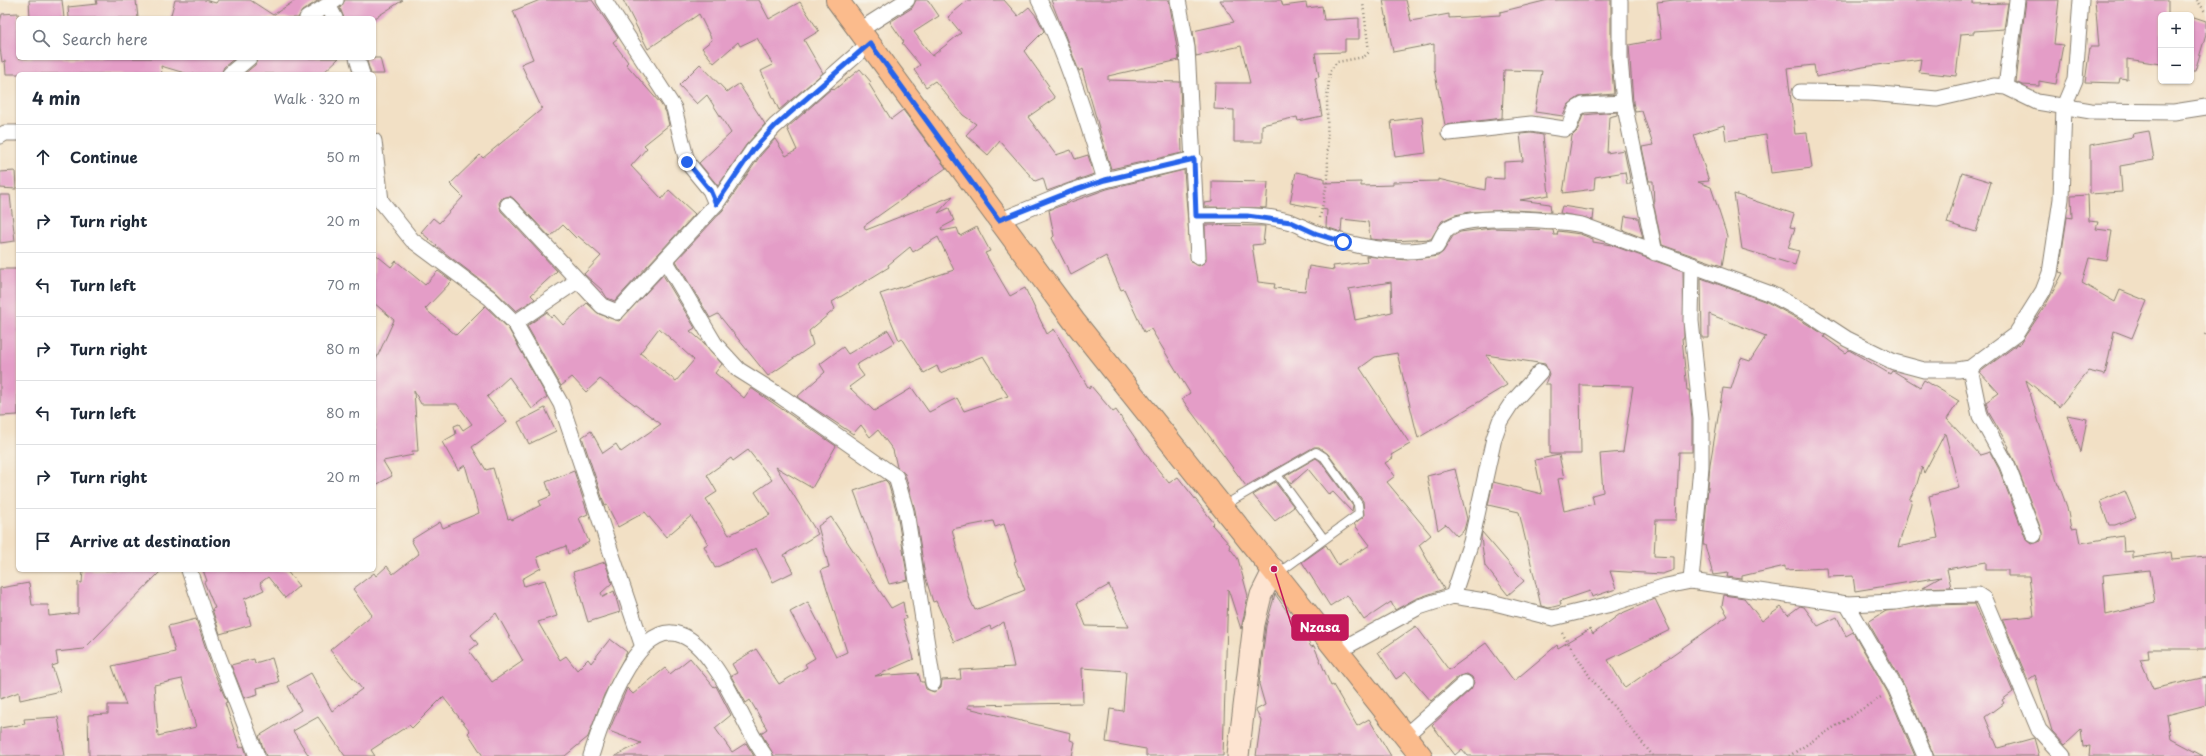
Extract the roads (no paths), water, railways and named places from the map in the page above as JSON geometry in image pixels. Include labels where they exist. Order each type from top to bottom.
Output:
[{"type":"main road","points":[[837,0],[1074,320],[1221,507],[1276,571],[1421,756]]},
{"type":"main road","points":[[1238,756],[1254,624],[1261,595],[1276,571]]},
{"type":"street","points":[[604,0],[674,108],[687,162],[710,190],[716,204]]},
{"type":"street","points":[[508,205],[576,281],[602,306],[617,312],[716,204],[753,150],[775,126],[865,36],[907,0]]},
{"type":"street","points":[[1039,0],[1053,31],[1071,79],[1105,180]]},
{"type":"street","points":[[1178,0],[1187,48],[1198,257]]},
{"type":"street","points":[[1620,0],[1620,60],[1624,103],[1655,253]]},
{"type":"street","points":[[2006,87],[2017,0]]},
{"type":"street","points":[[1196,216],[1268,218],[1291,222],[1317,234],[1366,247],[1426,250],[1436,247],[1447,229],[1465,222],[1507,219],[1540,219],[1582,225],[1655,253],[1771,294],[1807,313],[1847,339],[1894,362],[1924,370],[1958,370],[1970,368],[2016,334],[2043,291],[2050,273],[2061,199],[2064,106],[2075,80],[2079,49],[2081,0]]},
{"type":"street","points":[[312,16],[333,8]]},
{"type":"street","points":[[232,72],[247,60]]},
{"type":"street","points":[[358,60],[361,72]]},
{"type":"street","points":[[1800,92],[1869,93],[1937,99],[1948,98],[1994,86],[2006,87],[2037,102],[2108,112],[2174,112],[2206,108]]},
{"type":"street","points":[[1449,133],[1531,124],[1564,129],[1569,127],[1576,109],[1583,105],[1624,103]]},
{"type":"street","points":[[0,136],[5,133],[16,133]]},
{"type":"street","points":[[999,220],[1072,191],[1105,180],[1194,159]]},
{"type":"street","points":[[376,170],[378,200],[412,240],[490,298],[515,322],[561,404],[643,647]]},
{"type":"street","points":[[665,260],[715,344],[739,370],[782,397],[896,477],[906,511],[933,684]]},
{"type":"street","points":[[1691,581],[1701,467],[1701,419],[1691,321],[1692,265]]},
{"type":"street","points":[[515,322],[576,281]]},
{"type":"street","points":[[1970,368],[1980,416],[2007,465],[2034,535]]},
{"type":"street","points":[[1453,596],[1471,542],[1494,438],[1500,421],[1511,404],[1540,372]]},
{"type":"street","points":[[190,572],[218,655],[257,756]]},
{"type":"street","points":[[1338,652],[1419,607],[1453,596],[1491,602],[1553,618],[1611,604],[1666,586],[1691,581],[1847,604],[1896,602],[1930,596],[1978,595],[1984,599],[2038,730],[2063,756]]},
{"type":"street","points":[[1847,604],[1896,689],[1925,756]]},
{"type":"street","points":[[591,756],[602,720],[627,670],[643,647],[660,634],[681,634],[696,644],[715,667],[765,756]]},
{"type":"street","points":[[1405,736],[1465,683]]},
{"type":"lane","points":[[1221,507],[1316,452],[1324,458],[1358,504],[1358,514],[1276,571]]},
{"type":"lane","points":[[1277,475],[1324,539]]},
{"type":"place","name":"Nzasa","points":[[1274,569]]}]
